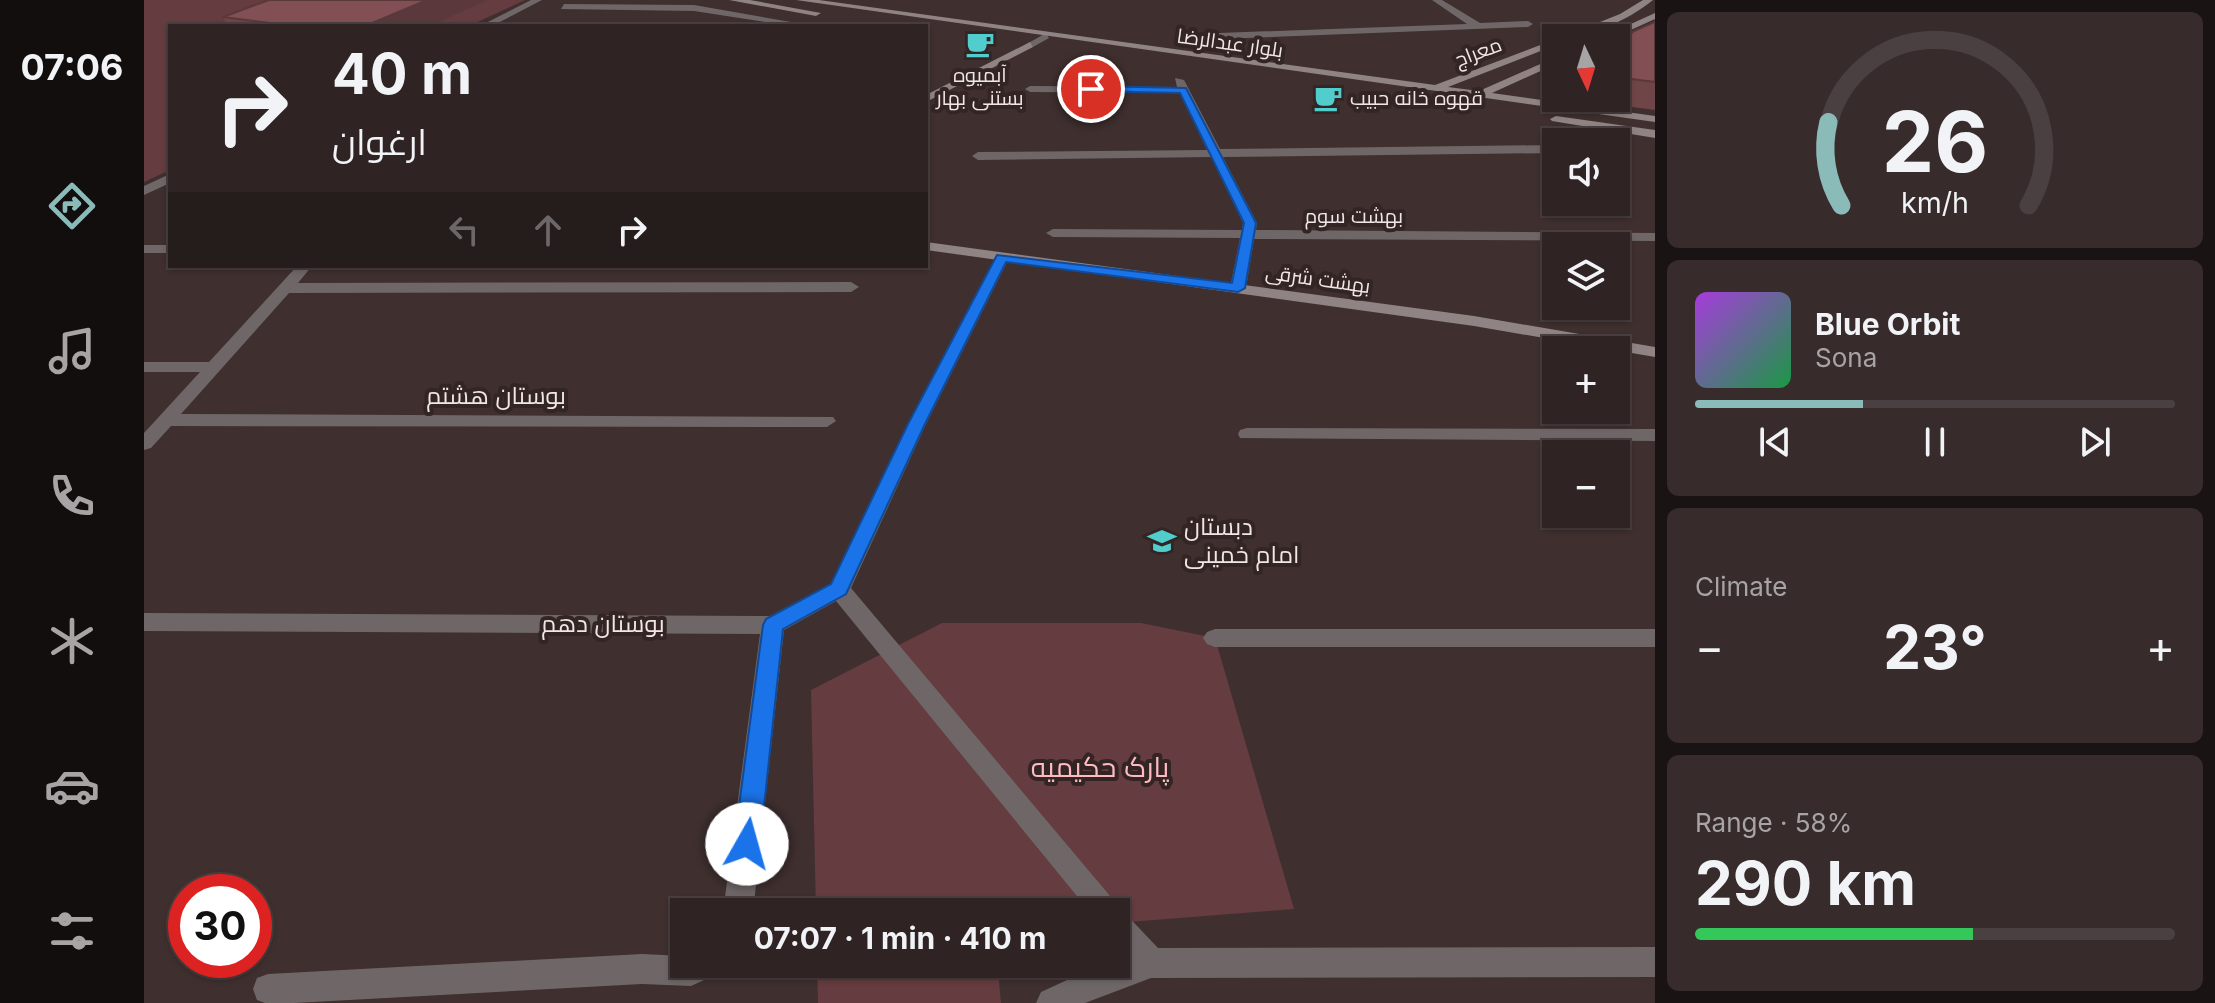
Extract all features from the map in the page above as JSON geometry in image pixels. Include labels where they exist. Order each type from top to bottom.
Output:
[{"type":"main road","points":[[733,0],[889,24]]},
{"type":"main road","name":"بلوار عبدالرضا","points":[[800,0],[1046,42],[1436,88],[1655,119]]},
{"type":"main road","points":[[1602,24],[1623,16],[1649,0]]},
{"type":"main road","points":[[1630,27],[1655,16]]},
{"type":"main road","points":[[928,30],[1000,41]]},
{"type":"main road","name":"بلوار عبدالرضا","points":[[1015,43],[1030,45],[1046,42]]},
{"type":"main road","points":[[928,98],[1030,45]]},
{"type":"main road","name":"معراج","points":[[1415,98],[1542,47]]},
{"type":"main road","name":"معراج","points":[[1457,105],[1542,66]]},
{"type":"main road","name":"بلوار عبدالرضا","points":[[1276,79],[1443,103]]},
{"type":"main road","points":[[1549,118],[1655,134]]},
{"type":"main road","name":"بهشت شرقی","points":[[928,246],[1238,288],[1581,338],[1655,352]]},
{"type":"street","points":[[489,24],[538,0]]},
{"type":"street","points":[[1436,0],[1478,26]]},
{"type":"street","points":[[564,7],[694,8],[783,24]]},
{"type":"street","points":[[1193,37],[1528,24]]},
{"type":"street","points":[[1030,89],[1181,85],[1250,223],[1238,288]]},
{"type":"street","points":[[978,156],[1542,149]]},
{"type":"street","points":[[144,191],[168,179]]},
{"type":"street","name":"بهشت سوم","points":[[1053,233],[1655,237]]},
{"type":"street","points":[[144,249],[168,249]]},
{"type":"street","points":[[740,898],[773,625],[839,589],[917,424],[1002,258]]},
{"type":"street","points":[[144,444],[303,268]]},
{"type":"street","points":[[285,288],[851,287]]},
{"type":"street","points":[[144,367],[213,367]]},
{"type":"street","name":"بوستان هشتم","points":[[165,420],[827,421]]},
{"type":"street","points":[[1247,434],[1655,435]]},
{"type":"street","points":[[839,589],[1096,898]]},
{"type":"street","name":"بوستان دهم","points":[[144,622],[773,625]]},
{"type":"street","points":[[1215,638],[1655,638]]},
{"type":"street","points":[[1130,938],[1151,963]]},
{"type":"street","points":[[1052,1003],[1089,985],[1151,963],[1655,962]]},
{"type":"street","points":[[268,989],[642,969],[670,970]]},
{"type":"green space","points":[[144,0],[525,0],[473,24],[168,24],[168,171],[144,182]]},
{"type":"green space","name":"پارک حکیمیه","points":[[942,623],[1141,623],[1215,638],[1294,909],[1130,922],[1130,898],[816,898],[811,690]]},
{"type":"green space","points":[[817,978],[999,978],[1001,1003],[818,1003]]},
{"type":"building","points":[[269,0],[427,0],[370,24],[278,24],[223,17]]},
{"type":"building","points":[[1655,22],[1655,82],[1630,79],[1632,32]]},
{"type":"place","name":"آبمیوه بستنی بهار","points":[[980,44]]},
{"type":"place","name":"قهوه خانه حبیب","points":[[1328,98]]},
{"type":"place","name":"دبستان امام خمینی","points":[[1162,541]]},
{"type":"route","points":[[747,844],[773,625],[839,589],[917,424],[1002,258],[1238,288],[1250,223],[1183,90],[1091,89]]}]
